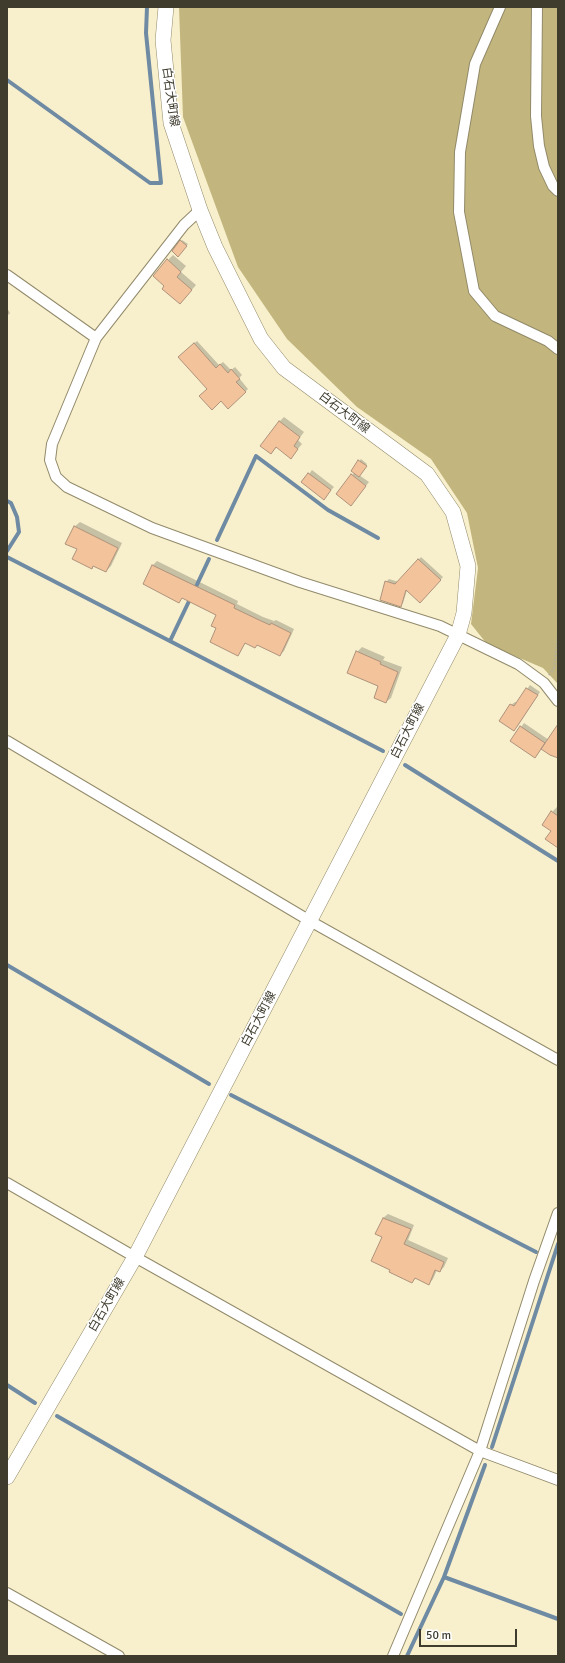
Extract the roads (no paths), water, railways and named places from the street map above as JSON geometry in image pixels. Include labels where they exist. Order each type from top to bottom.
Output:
[{"type":"main road","name":"白石大町線","points":[[7,1477],[135,1257],[458,635],[464,613],[468,566],[453,512],[426,474],[284,368],[261,339],[215,247],[200,210],[171,123],[162,40],[166,7]]},
{"type":"street","points":[[500,7],[475,64],[460,152],[459,212],[474,291],[495,316],[548,341],[558,349]]},
{"type":"street","points":[[537,7],[536,116],[539,146],[544,167],[553,186],[558,191]]},
{"type":"street","points":[[200,210],[184,225],[96,338],[52,444],[50,460],[56,477],[67,487],[152,528],[300,582],[440,626],[518,664],[544,683],[558,700]]},
{"type":"street","points":[[7,275],[96,338]]},
{"type":"street","points":[[7,741],[310,922],[558,1060]]},
{"type":"street","points":[[7,1183],[135,1257],[480,1451],[558,1480]]},
{"type":"street","points":[[393,1656],[480,1451],[534,1281],[558,1213]]},
{"type":"street","points":[[7,1593],[119,1656]]},
{"type":"waterway","points":[[7,80],[150,183],[161,183],[146,33],[147,7]]},
{"type":"waterway","points":[[217,540],[256,456],[328,510],[378,538]]},
{"type":"waterway","points":[[7,501],[11,503],[17,517],[19,532],[7,551]]},
{"type":"waterway","points":[[7,557],[383,751]]},
{"type":"waterway","points":[[194,591],[209,559]]},
{"type":"waterway","points":[[170,641],[191,597]]},
{"type":"waterway","points":[[405,765],[558,861]]},
{"type":"waterway","points":[[7,965],[209,1084]]},
{"type":"waterway","points":[[231,1095],[536,1252]]},
{"type":"waterway","points":[[492,1447],[558,1244]]},
{"type":"waterway","points":[[7,1385],[35,1403]]},
{"type":"waterway","points":[[57,1416],[401,1614]]},
{"type":"waterway","points":[[444,1577],[485,1465]]},
{"type":"waterway","points":[[407,1656],[444,1577],[558,1619]]}]
